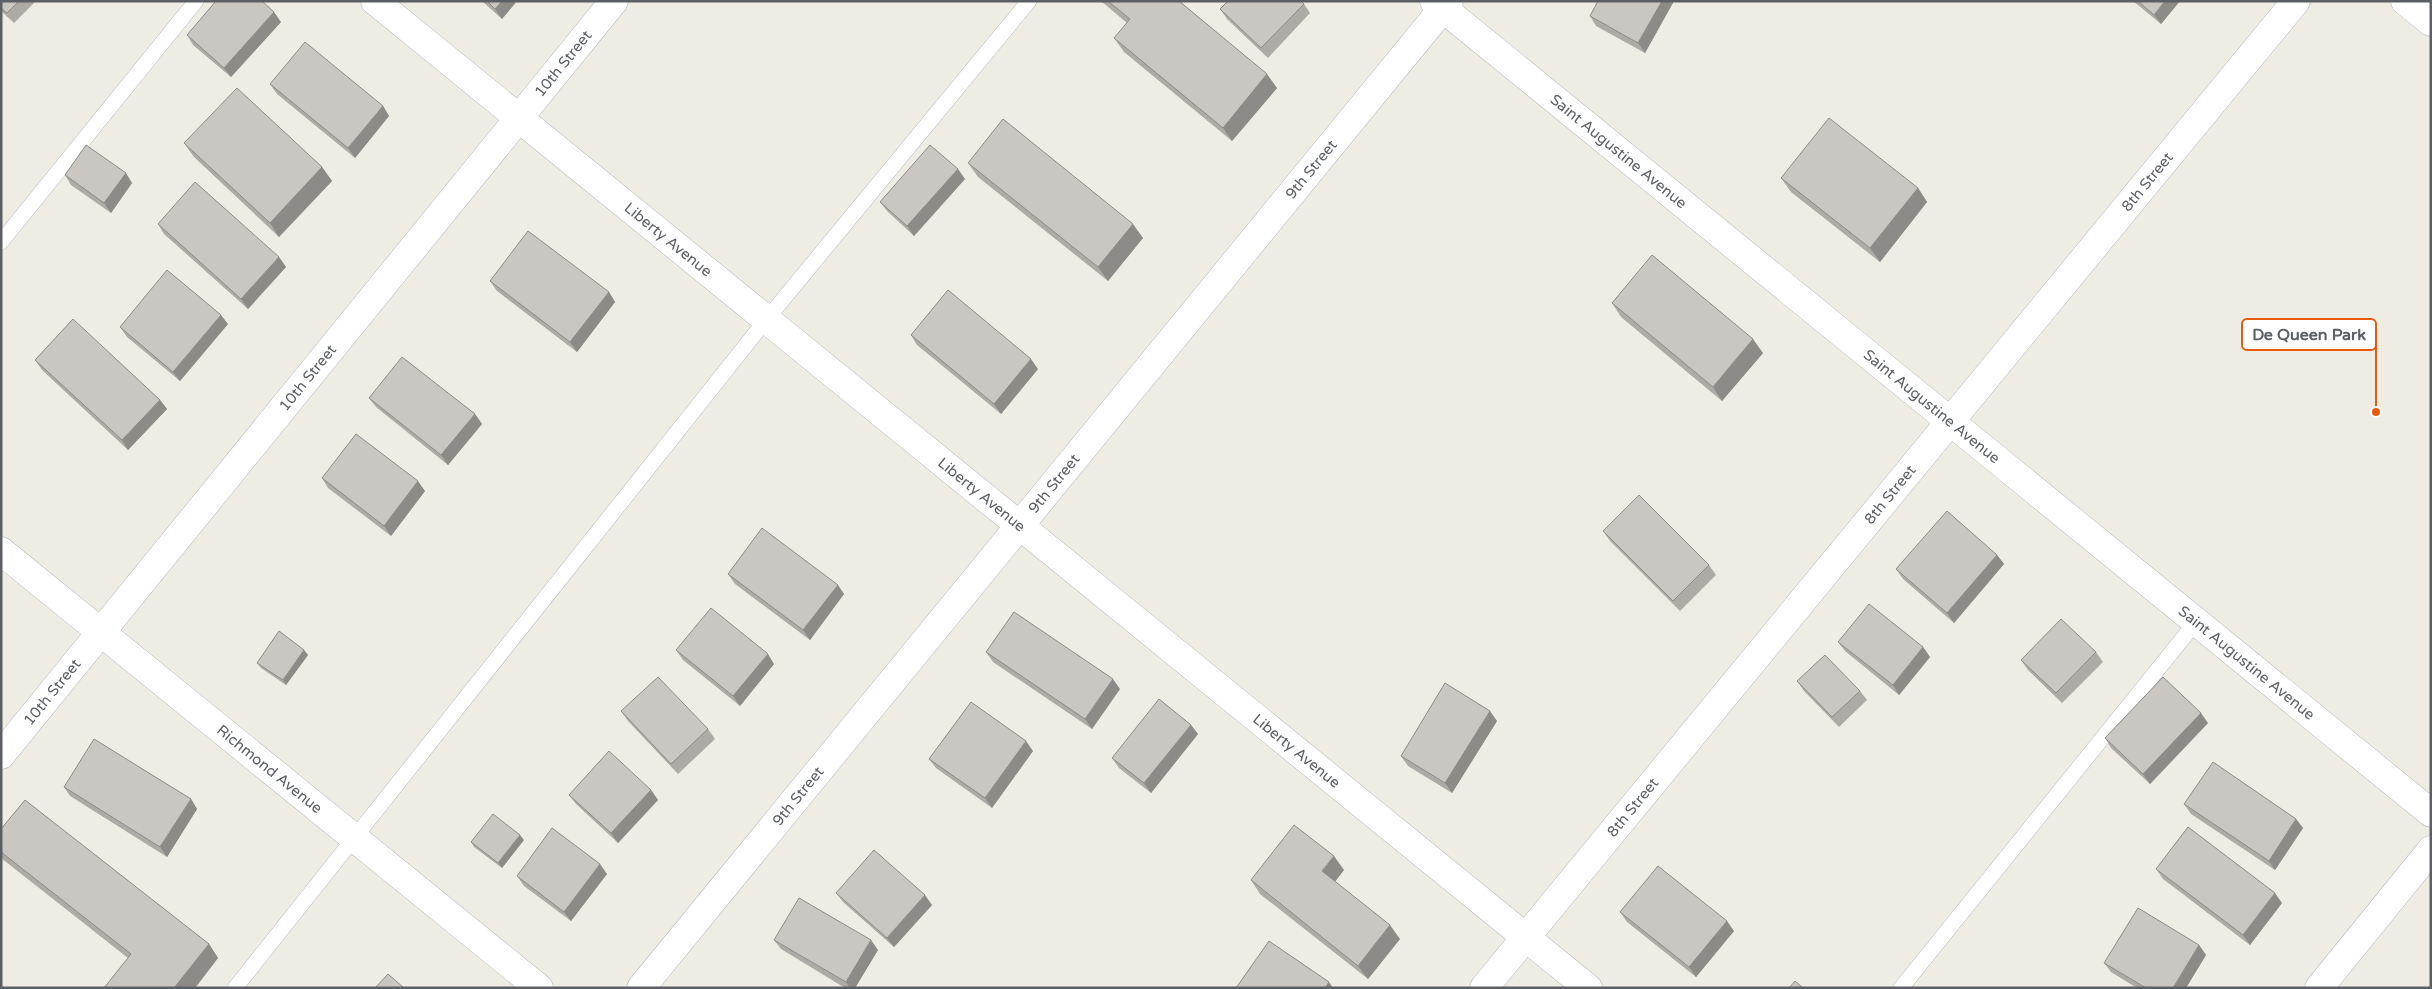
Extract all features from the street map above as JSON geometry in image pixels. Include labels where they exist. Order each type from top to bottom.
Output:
[{"type":"street","name":"Liberty Avenue","points":[[375,1],[1588,988]]},
{"type":"street","name":"10th Street","points":[[1,755],[614,1]]},
{"type":"street","name":"8th Street","points":[[1484,988],[2296,1]]},
{"type":"street","points":[[2405,1],[2431,22]]},
{"type":"street","name":"Saint Augustine Avenue","points":[[1442,4],[2431,813]]},
{"type":"street","name":"9th Street","points":[[641,988],[1442,4]]},
{"type":"street","name":"Richmond Avenue","points":[[1,551],[539,988]]},
{"type":"street","points":[[2319,988],[2431,850]]},
{"type":"lane","points":[[1,242],[196,1]]},
{"type":"lane","points":[[235,988],[766,320],[1029,1]]},
{"type":"lane","points":[[1900,988],[2196,622]]},
{"type":"building","points":[[1,1],[19,1],[7,13],[1,8]]},
{"type":"building","points":[[216,1],[262,1],[274,12],[224,68],[187,35]]},
{"type":"building","points":[[487,1],[502,1],[495,9]]},
{"type":"building","points":[[1108,1],[1179,1],[1267,74],[1223,128],[1114,38],[1130,19]]},
{"type":"building","points":[[1228,1],[1301,1],[1304,4],[1261,48],[1220,9]]},
{"type":"building","points":[[1598,1],[1662,1],[1638,43],[1590,16]]},
{"type":"building","points":[[2138,1],[2165,1],[2154,15]]},
{"type":"building","points":[[305,42],[383,106],[348,148],[270,84]]},
{"type":"building","points":[[237,88],[322,167],[270,223],[184,143]]},
{"type":"building","points":[[1829,118],[1918,188],[1870,248],[1781,178]]},
{"type":"building","points":[[1003,119],[1133,224],[1098,267],[968,163]]},
{"type":"building","points":[[86,145],[126,173],[104,203],[65,175]]},
{"type":"building","points":[[930,145],[958,169],[907,226],[880,202]]},
{"type":"building","points":[[195,182],[279,257],[241,299],[158,224]]},
{"type":"building","points":[[528,231],[609,292],[570,342],[490,281]]},
{"type":"building","points":[[1652,255],[1753,339],[1713,387],[1612,303]]},
{"type":"building","points":[[167,270],[221,315],[173,372],[120,327]]},
{"type":"building","points":[[948,290],[1031,359],[994,404],[911,335]]},
{"type":"building","points":[[73,319],[160,400],[122,440],[35,360]]},
{"type":"building","points":[[402,357],[475,414],[441,455],[369,398]]},
{"type":"building","points":[[356,434],[418,481],[384,526],[322,478]]},
{"type":"building","points":[[1639,495],[1709,565],[1673,601],[1603,531]]},
{"type":"building","points":[[1947,511],[1997,555],[1947,613],[1896,569]]},
{"type":"building","points":[[762,528],[838,585],[803,630],[728,574]]},
{"type":"building","points":[[1869,604],[1923,647],[1893,685],[1838,642]]},
{"type":"building","points":[[711,608],[768,654],[733,696],[676,650]]},
{"type":"building","points":[[1014,612],[1113,679],[1085,719],[986,652]]},
{"type":"building","points":[[2061,619],[2096,652],[2056,693],[2021,660]]},
{"type":"building","points":[[279,631],[304,650],[283,680],[257,663]]},
{"type":"building","points":[[1825,655],[1860,691],[1832,717],[1797,681]]},
{"type":"building","points":[[658,677],[708,729],[671,764],[621,711]]},
{"type":"building","points":[[2163,677],[2201,713],[2143,774],[2105,738]]},
{"type":"building","points":[[1445,683],[1490,711],[1445,783],[1401,756]]},
{"type":"building","points":[[1159,699],[1191,725],[1144,783],[1112,758]]},
{"type":"building","points":[[971,702],[1026,741],[985,798],[929,759]]},
{"type":"building","points":[[94,739],[191,799],[160,847],[64,787]]},
{"type":"building","points":[[609,751],[651,790],[611,833],[569,795]]},
{"type":"building","points":[[2213,762],[2296,819],[2269,861],[2184,804]]},
{"type":"building","points":[[25,800],[209,944],[174,988],[104,988],[131,954],[1,852],[1,829]]},
{"type":"building","points":[[493,814],[520,835],[498,863],[471,842]]},
{"type":"building","points":[[1294,825],[1334,856],[1322,871],[1390,925],[1358,966],[1251,880]]},
{"type":"building","points":[[2188,827],[2275,893],[2243,935],[2156,869]]},
{"type":"building","points":[[552,828],[600,864],[564,912],[517,876]]},
{"type":"building","points":[[874,850],[925,895],[887,938],[836,893]]},
{"type":"building","points":[[1658,866],[1727,921],[1689,967],[1620,912]]},
{"type":"building","points":[[799,898],[871,940],[846,982],[774,940]]},
{"type":"building","points":[[2138,908],[2199,945],[2173,988],[2146,988],[2104,963]]},
{"type":"building","points":[[1269,941],[1329,982],[1325,988],[1236,988]]},
{"type":"building","points":[[388,974],[404,988],[375,988]]},
{"type":"building","points":[[1795,981],[1803,988],[1789,988]]},
{"type":"place","name":"De Queen Park","points":[[2376,412]]}]
